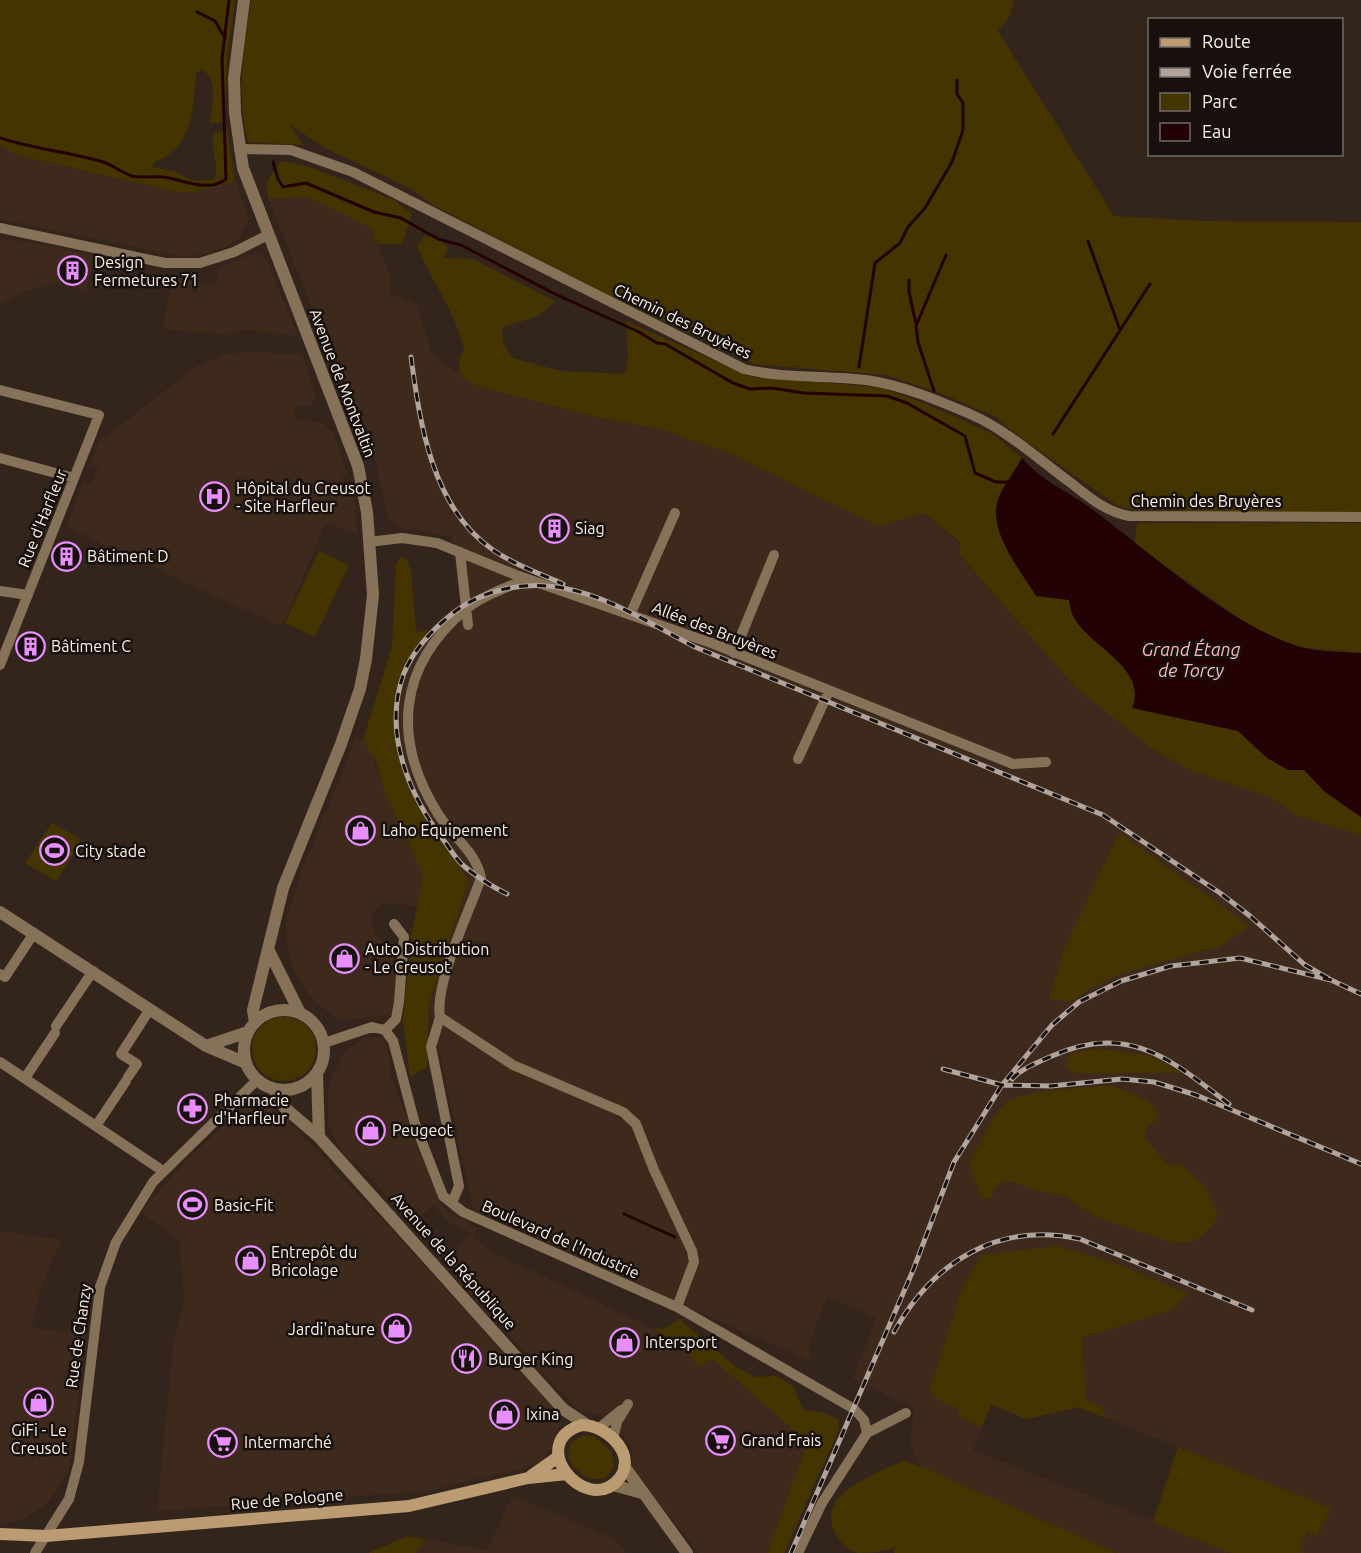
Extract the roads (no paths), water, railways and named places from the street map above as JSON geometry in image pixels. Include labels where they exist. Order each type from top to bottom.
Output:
[{"type":"main road","points":[[593,1427],[613,1439],[624,1454],[624,1466],[620,1477],[613,1485],[592,1490],[579,1484],[567,1474],[558,1456],[559,1445],[567,1432],[574,1428],[593,1427]]},
{"type":"main road","name":"Rue de Pologne","points":[[528,1478],[558,1456]]},
{"type":"main road","name":"Rue de Pologne","points":[[46,1536],[409,1506],[528,1478],[567,1474]]},
{"type":"main road","points":[[0,1534],[46,1536]]},
{"type":"street","name":"Avenue de Montvaltin","points":[[244,0],[234,78],[235,113],[243,168],[358,466],[367,512],[373,615],[360,689],[341,744],[283,888],[253,1010],[252,1027]]},
{"type":"street","name":"Chemin des Bruyères","points":[[240,149],[291,150],[354,172],[744,369],[762,374],[844,378],[886,384],[970,414],[1003,431],[1086,495],[1115,514],[1129,516],[1361,517]]},
{"type":"street","points":[[0,228],[165,262],[200,263],[234,252],[268,235]]},
{"type":"street","name":"Rue d'Harfleur","points":[[0,390],[99,415],[0,665]]},
{"type":"street","points":[[0,458],[74,478]]},
{"type":"street","points":[[630,615],[675,513]]},
{"type":"street","name":"Allée des Bruyères","points":[[369,542],[402,538],[437,543],[528,579],[734,652],[1013,764],[1046,762]]},
{"type":"street","points":[[460,552],[468,625]]},
{"type":"street","points":[[734,652],[774,555]]},
{"type":"street","points":[[452,1203],[459,1186],[431,1047],[440,1017],[438,1005],[442,986],[481,878],[476,862],[437,814],[416,773],[410,756],[406,708],[420,665],[434,643],[466,609],[489,595],[528,579]]},
{"type":"street","points":[[0,591],[28,595]]},
{"type":"street","points":[[798,759],[829,691]]},
{"type":"street","points":[[0,912],[207,1046],[246,1063]]},
{"type":"street","points":[[324,1043],[372,1027],[385,1030],[396,1019],[404,937],[394,924]]},
{"type":"street","points":[[0,974],[5,977],[34,933]]},
{"type":"street","points":[[252,1027],[243,1052],[246,1063],[257,1080],[274,1090],[298,1088],[317,1074],[322,1064],[324,1043],[316,1025],[300,1013],[269,951]]},
{"type":"street","points":[[25,1078],[93,971]]},
{"type":"street","points":[[96,1126],[137,1064],[121,1054],[150,1009]]},
{"type":"street","points":[[207,1046],[252,1027],[276,1010],[300,1013]]},
{"type":"street","points":[[440,1017],[513,1065],[630,1117],[636,1124],[654,1170],[692,1251],[694,1262],[677,1307]]},
{"type":"street","name":"Boulevard de l'Industrie","points":[[385,1030],[393,1041],[414,1124],[443,1196],[463,1212],[677,1307],[854,1409],[864,1420],[867,1433]]},
{"type":"street","points":[[0,1062],[163,1171]]},
{"type":"street","points":[[317,1074],[319,1137]]},
{"type":"street","name":"Rue de Chanzy","points":[[35,1553],[69,1499],[80,1462],[100,1287],[116,1242],[127,1222],[163,1171],[257,1080]]},
{"type":"street","name":"Avenue de la République","points":[[274,1090],[285,1108],[319,1137],[563,1409],[593,1427]]},
{"type":"street","points":[[593,1427],[628,1404],[617,1422],[613,1439]]},
{"type":"street","points":[[563,1409],[567,1432]]},
{"type":"street","points":[[798,1553],[822,1503],[867,1433],[906,1413]]},
{"type":"street","points":[[624,1466],[687,1553]]},
{"type":"street","points":[[613,1485],[642,1493]]},
{"type":"water","name":"Grand Étang de Torcy","points":[[1022,458],[1046,479],[1092,509],[1191,586],[1244,621],[1304,648],[1361,653],[1361,817],[1325,792],[1304,770],[1288,770],[1267,758],[1238,731],[1132,708],[1135,693],[1132,680],[1124,669],[1080,626],[1071,612],[1069,600],[1036,596],[1002,540],[996,515],[997,503]]},
{"type":"waterway","points":[[0,138],[103,162],[132,176],[164,177],[204,185],[212,185],[226,179],[222,59],[229,0]]},
{"type":"waterway","points":[[197,12],[215,21],[225,38]]},
{"type":"waterway","points":[[859,367],[875,263],[900,243],[908,227],[925,208],[952,162],[963,130],[963,103],[957,94],[957,80]]},
{"type":"waterway","points":[[273,162],[283,187],[306,183],[374,212],[401,218],[438,239],[461,245],[555,294],[639,332],[657,343],[665,344],[733,383],[750,389],[772,388],[804,393],[887,396],[907,403],[965,436],[975,473],[996,482],[1011,482]]},
{"type":"waterway","points":[[1088,241],[1120,330]]},
{"type":"waterway","points":[[934,391],[918,342],[916,326],[946,255]]},
{"type":"waterway","points":[[909,280],[909,292],[916,324]]},
{"type":"waterway","points":[[1053,434],[1150,284]]},
{"type":"waterway","points":[[624,1214],[675,1237]]},
{"type":"railway","points":[[411,357],[419,410],[432,463],[456,512],[472,532],[493,550],[563,584]]},
{"type":"railway","points":[[507,894],[485,882],[462,865],[420,804],[410,784],[398,740],[396,718],[398,695],[404,673],[418,648],[431,633],[464,605],[504,589],[548,586],[581,592],[615,605],[695,647],[1103,815],[1220,893],[1250,916],[1305,965],[1331,980]]},
{"type":"railway","points":[[791,1553],[914,1268],[954,1162],[1002,1085],[1052,1025],[1079,1002],[1121,981],[1171,966],[1240,958],[1331,980],[1361,994]]},
{"type":"railway","points":[[1012,1079],[1031,1066],[1079,1046],[1103,1043],[1126,1044],[1147,1050],[1167,1060],[1229,1104]]},
{"type":"railway","points":[[943,1069],[1002,1085],[1051,1086],[1122,1079],[1154,1082],[1196,1095],[1361,1164]]},
{"type":"railway","points":[[894,1332],[928,1285],[948,1267],[971,1252],[995,1242],[1022,1236],[1050,1235],[1080,1239],[1252,1310]]},
{"type":"place","name":"Design Fermetures 71","points":[[73,271]]},
{"type":"place","name":"Hôpital du Creusot - Site Harfleur","points":[[215,497]]},
{"type":"place","name":"Siag","points":[[554,528]]},
{"type":"place","name":"Bâtiment D","points":[[66,556]]},
{"type":"place","name":"Bâtiment C","points":[[30,646]]},
{"type":"place","name":"Laho Equipement","points":[[361,830]]},
{"type":"place","name":"City stade","points":[[54,851]]},
{"type":"place","name":"Auto Distribution - Le Creusot","points":[[344,958]]},
{"type":"place","name":"Pharmacie d'Harfleur","points":[[193,1109]]},
{"type":"place","name":"Peugeot","points":[[371,1130]]},
{"type":"place","name":"Basic-Fit","points":[[193,1205]]},
{"type":"place","name":"Entrepôt du Bricolage","points":[[250,1261]]},
{"type":"place","name":"Jardi'nature","points":[[396,1329]]},
{"type":"place","name":"Intersport","points":[[624,1342]]},
{"type":"place","name":"Burger King","points":[[467,1359]]},
{"type":"place","name":"GiFi - Le Creusot","points":[[39,1402]]},
{"type":"place","name":"Ixina","points":[[505,1414]]},
{"type":"place","name":"Grand Frais","points":[[720,1440]]},
{"type":"place","name":"Intermarché","points":[[223,1442]]}]
